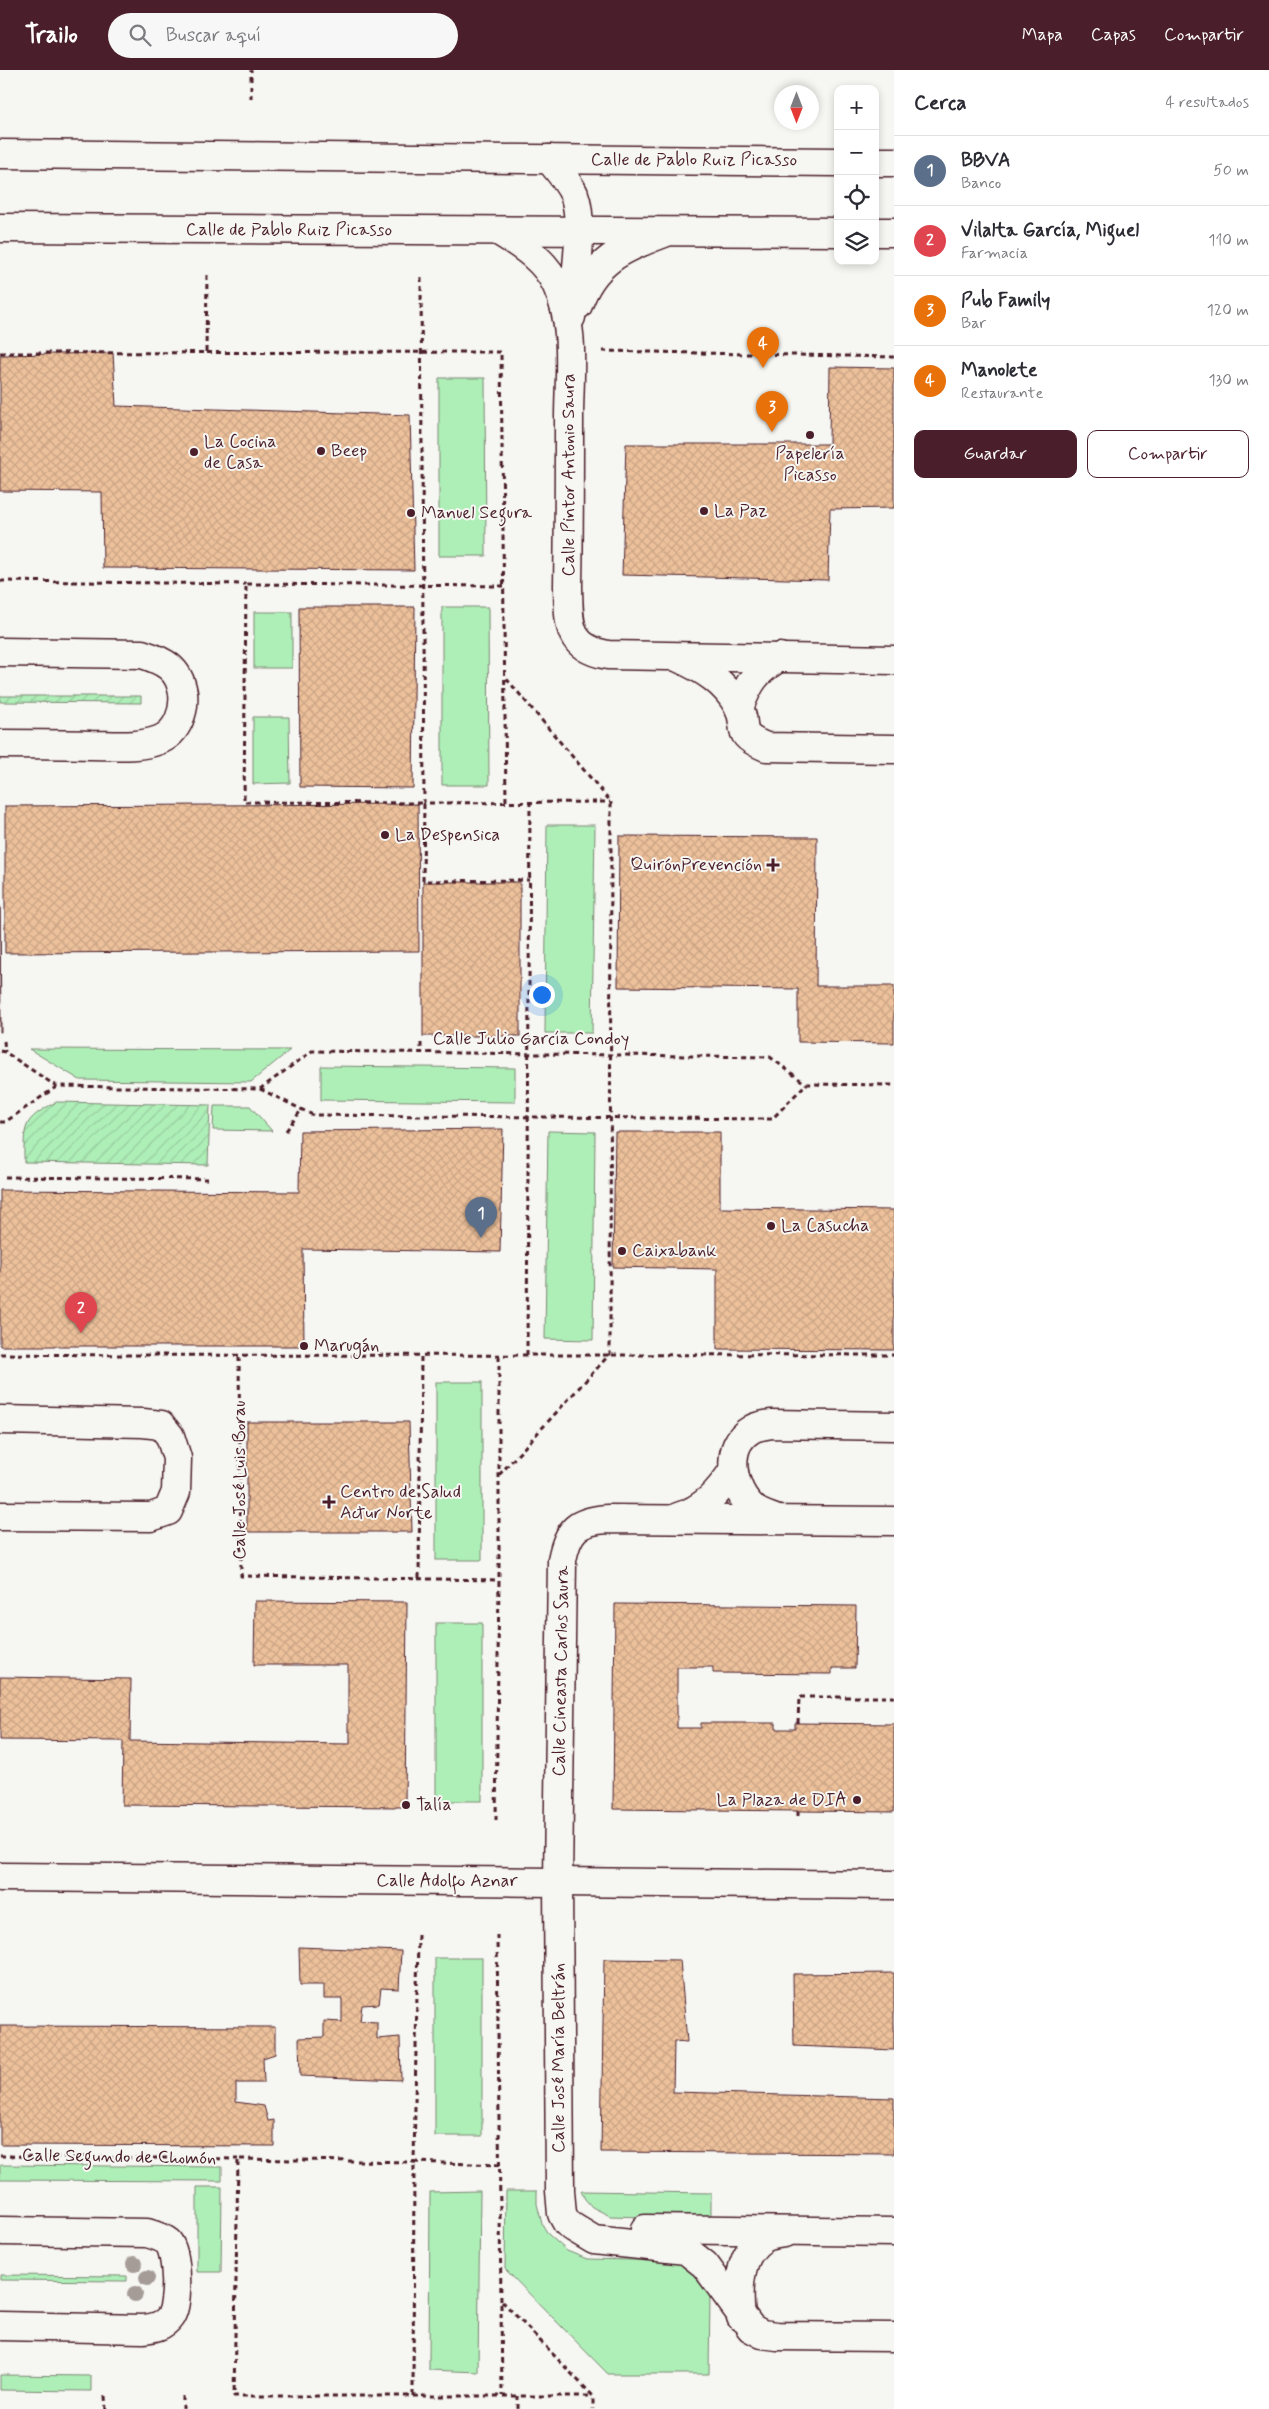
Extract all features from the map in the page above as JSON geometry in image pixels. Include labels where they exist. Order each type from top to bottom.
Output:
[{"type":"street","name":"Calle de Pablo Ruiz Picasso","points":[[0,154],[834,162]]},
{"type":"street","points":[[549,159],[574,194],[577,207],[578,232],[570,330]]},
{"type":"street","points":[[879,162],[894,162]]},
{"type":"street","name":"Calle de Pablo Ruiz Picasso","points":[[0,228],[664,233],[834,232]]},
{"type":"street","name":"Calle Pintor Antonio Saura","points":[[500,232],[524,246],[548,272],[557,286],[570,330],[568,586],[571,626],[576,640],[592,652],[608,655],[894,660]]},
{"type":"street","points":[[879,232],[894,232]]},
{"type":"street","name":"Calle de Pablo Ruiz Picasso","points":[[570,330],[585,287],[599,268],[627,247],[664,233]]},
{"type":"street","points":[[0,652],[142,654],[161,660],[174,669],[181,682],[184,704],[177,725],[161,739],[135,745],[0,744]]},
{"type":"street","name":"Calle Pintor Antonio Saura","points":[[676,656],[704,670],[724,687],[739,708],[743,730],[751,741],[766,747],[894,749]]},
{"type":"street","points":[[739,708],[749,683],[762,668],[780,658]]},
{"type":"street","points":[[0,1420],[143,1423],[161,1426],[170,1436],[177,1458],[176,1492],[171,1505],[168,1511],[150,1517],[0,1516]]},
{"type":"street","name":"Calle Cineasta Carlos Saura","points":[[775,1519],[754,1510],[740,1492],[733,1471],[734,1455],[740,1439],[753,1428],[771,1424],[894,1426]]},
{"type":"street","name":"Calle Cineasta Carlos Saura","points":[[668,1519],[691,1513],[706,1504],[721,1489],[733,1471]]},
{"type":"street","name":"Calle Cineasta Carlos Saura","points":[[558,1882],[562,1560],[568,1537],[576,1527],[590,1520],[775,1519],[894,1521]]},
{"type":"street","name":"Calle Adolfo Aznar","points":[[0,1877],[894,1885]]},
{"type":"street","name":"Calle José María Beltrán","points":[[558,1882],[560,2191],[562,2214],[568,2223],[594,2240],[686,2250],[705,2264],[725,2289],[741,2317],[751,2328],[762,2334],[777,2336],[894,2337]]},
{"type":"street","points":[[574,2228],[894,2232]]},
{"type":"street","points":[[0,2231],[147,2233],[160,2236],[168,2242],[174,2251],[176,2265],[173,2313],[165,2323],[158,2326],[143,2329],[0,2326]]},
{"type":"street","points":[[741,2317],[739,2298],[741,2275],[750,2251],[765,2237],[792,2231]]},
{"type":"path","points":[[250,98],[251,70]]},
{"type":"path","points":[[206,352],[207,276]]},
{"type":"path","points":[[421,277],[420,353],[424,585],[423,881],[529,880]]},
{"type":"path","points":[[0,353],[501,352],[506,804]]},
{"type":"path","points":[[593,352],[894,357]]},
{"type":"path","points":[[0,581],[504,586]]},
{"type":"path","points":[[246,584],[244,802],[506,804],[611,802]]},
{"type":"path","points":[[499,1475],[610,1354],[609,1053],[611,802],[505,676]]},
{"type":"path","points":[[527,1355],[530,803]]},
{"type":"path","points":[[4,1041],[2,1052],[56,1086],[260,1089],[313,1115],[529,1118],[772,1118],[806,1084],[894,1084]]},
{"type":"path","points":[[421,1043],[421,1052]]},
{"type":"path","name":"Calle Julio García Condoy","points":[[260,1089],[312,1051],[529,1054],[609,1053],[770,1057],[806,1084]]},
{"type":"path","points":[[0,1122],[5,1122],[56,1086]]},
{"type":"path","points":[[286,1131],[302,1109]]},
{"type":"path","points":[[5,1177],[212,1179]]},
{"type":"path","points":[[0,1354],[239,1357],[499,1354],[894,1356]]},
{"type":"path","points":[[496,1820],[499,1354]]},
{"type":"path","points":[[419,1578],[421,1356]]},
{"type":"path","name":"Calle José Luis Borau","points":[[239,1357],[241,1576],[499,1580]]},
{"type":"path","points":[[798,1723],[799,1697],[894,1697]]},
{"type":"path","points":[[798,1812],[798,1818]]},
{"type":"path","points":[[413,2396],[414,2162],[418,1935]]},
{"type":"path","points":[[497,1935],[502,2396]]},
{"type":"path","name":"Calle Segundo de Chomón","points":[[0,2156],[238,2158],[500,2165]]},
{"type":"path","points":[[238,2158],[234,2396],[593,2396]]},
{"type":"path","points":[[502,2301],[593,2396],[593,2409]]},
{"type":"path","points":[[105,2396],[106,2409]]},
{"type":"path","points":[[183,2396],[183,2409]]},
{"type":"path","points":[[518,2396],[518,2409]]},
{"type":"green space","points":[[439,378],[485,378],[486,556],[439,556]]},
{"type":"green space","points":[[442,607],[488,607],[489,785],[442,785]]},
{"type":"green space","points":[[254,612],[292,612],[292,668],[254,668]]},
{"type":"green space","points":[[0,696],[141,696],[141,703],[0,702]]},
{"type":"green space","points":[[253,717],[289,717],[290,783],[253,784]]},
{"type":"green space","points":[[547,825],[595,825],[592,1033],[545,1033]]},
{"type":"green space","points":[[29,1049],[290,1050],[251,1082],[80,1080]]},
{"type":"green space","points":[[321,1066],[515,1068],[515,1102],[321,1100]]},
{"type":"green space","points":[[56,1102],[210,1105],[208,1165],[24,1162],[24,1140],[27,1125],[37,1114]]},
{"type":"green space","points":[[214,1106],[250,1106],[272,1131],[213,1130]]},
{"type":"green space","points":[[548,1131],[595,1132],[593,1340],[545,1339]]},
{"type":"green space","points":[[436,1382],[482,1382],[482,1560],[436,1560]]},
{"type":"green space","points":[[436,1623],[482,1623],[482,1801],[436,1801]]},
{"type":"green space","points":[[435,1958],[482,1958],[482,2136],[435,2136]]},
{"type":"green space","points":[[0,2165],[222,2167],[222,2181],[0,2180]]},
{"type":"green space","points":[[197,2187],[222,2187],[221,2272],[197,2272]]},
{"type":"green space","points":[[480,2191],[478,2372],[429,2370],[430,2192]]},
{"type":"green space","points":[[506,2191],[537,2191],[537,2204],[542,2224],[548,2234],[567,2251],[587,2259],[677,2261],[693,2267],[710,2294],[709,2374],[608,2374],[505,2269]]},
{"type":"green space","points":[[581,2191],[711,2193],[711,2219],[610,2216],[592,2207]]},
{"type":"green space","points":[[0,2275],[127,2276],[127,2281],[0,2280]]},
{"type":"green space","points":[[0,2375],[91,2376],[91,2391],[0,2390]]},
{"type":"building","points":[[113,353],[116,406],[410,415],[414,570],[103,568],[102,492],[0,491],[0,355]]},
{"type":"building","points":[[830,367],[894,368],[894,508],[830,509],[828,580],[622,575],[626,444],[829,444]]},
{"type":"building","points":[[299,607],[415,607],[413,788],[300,787]]},
{"type":"building","points":[[418,804],[419,951],[5,953],[5,806]]},
{"type":"building","points":[[619,836],[817,837],[816,986],[894,986],[894,1043],[798,1042],[798,989],[618,987]]},
{"type":"building","points":[[423,882],[520,882],[520,1036],[423,1036]]},
{"type":"building","points":[[0,906],[1,1032],[0,1032]]},
{"type":"building","points":[[503,1129],[500,1252],[303,1249],[304,1346],[0,1346],[0,1190],[299,1192],[300,1131]]},
{"type":"building","points":[[615,1132],[720,1132],[720,1208],[894,1210],[894,1350],[717,1349],[717,1269],[613,1267]]},
{"type":"building","name":"Centro de Salud Actur Norte","points":[[247,1422],[409,1422],[412,1532],[247,1532]]},
{"type":"building","points":[[255,1601],[407,1602],[405,1807],[122,1805],[123,1741],[0,1740],[0,1677],[131,1679],[130,1741],[350,1744],[350,1731],[348,1731],[348,1665],[254,1665]]},
{"type":"building","points":[[615,1604],[856,1606],[855,1668],[832,1668],[832,1674],[713,1673],[713,1667],[677,1667],[677,1728],[701,1728],[701,1723],[776,1723],[776,1729],[795,1729],[795,1723],[894,1724],[894,1812],[613,1809]]},
{"type":"building","points":[[299,1947],[401,1951],[399,1989],[381,1988],[379,2004],[362,2005],[360,2021],[377,2022],[377,2039],[400,2037],[401,2080],[300,2076],[299,2038],[324,2037],[324,2021],[342,2022],[342,1999],[324,1999],[324,1985],[300,1985]]},
{"type":"building","points":[[604,1959],[680,1960],[687,2042],[674,2041],[673,2092],[894,2098],[894,2154],[601,2152]]},
{"type":"building","points":[[894,1973],[894,2050],[794,2046],[793,1974]]},
{"type":"building","points":[[0,2026],[275,2027],[275,2054],[263,2058],[264,2083],[236,2083],[236,2102],[264,2106],[268,2121],[274,2120],[274,2146],[0,2145]]},
{"type":"place","name":"Manolete","points":[[763,368]]},
{"type":"place","name":"Pub Family","points":[[772,432]]},
{"type":"place","name":"Papelería Picasso","points":[[810,435]]},
{"type":"place","name":"Beep","points":[[321,451]]},
{"type":"place","name":"La Cocina de Casa","points":[[194,452]]},
{"type":"place","name":"La Paz","points":[[704,511]]},
{"type":"place","name":"Manuel Segura","points":[[411,513]]},
{"type":"place","name":"La Despensica","points":[[385,835]]},
{"type":"place","name":"QuirónPrevención","points":[[773,865]]},
{"type":"place","name":"La Casucha","points":[[771,1226]]},
{"type":"place","name":"BBVA","points":[[481,1238]]},
{"type":"place","name":"Caixabank","points":[[622,1251]]},
{"type":"place","name":"Vilalta García, Miguel","points":[[81,1333]]},
{"type":"place","name":"Marugán","points":[[304,1346]]},
{"type":"place","name":"Centro de Salud Actur Norte","points":[[329,1502]]},
{"type":"place","name":"La Plaza de DIA","points":[[857,1800]]},
{"type":"place","name":"Talía","points":[[406,1805]]}]
